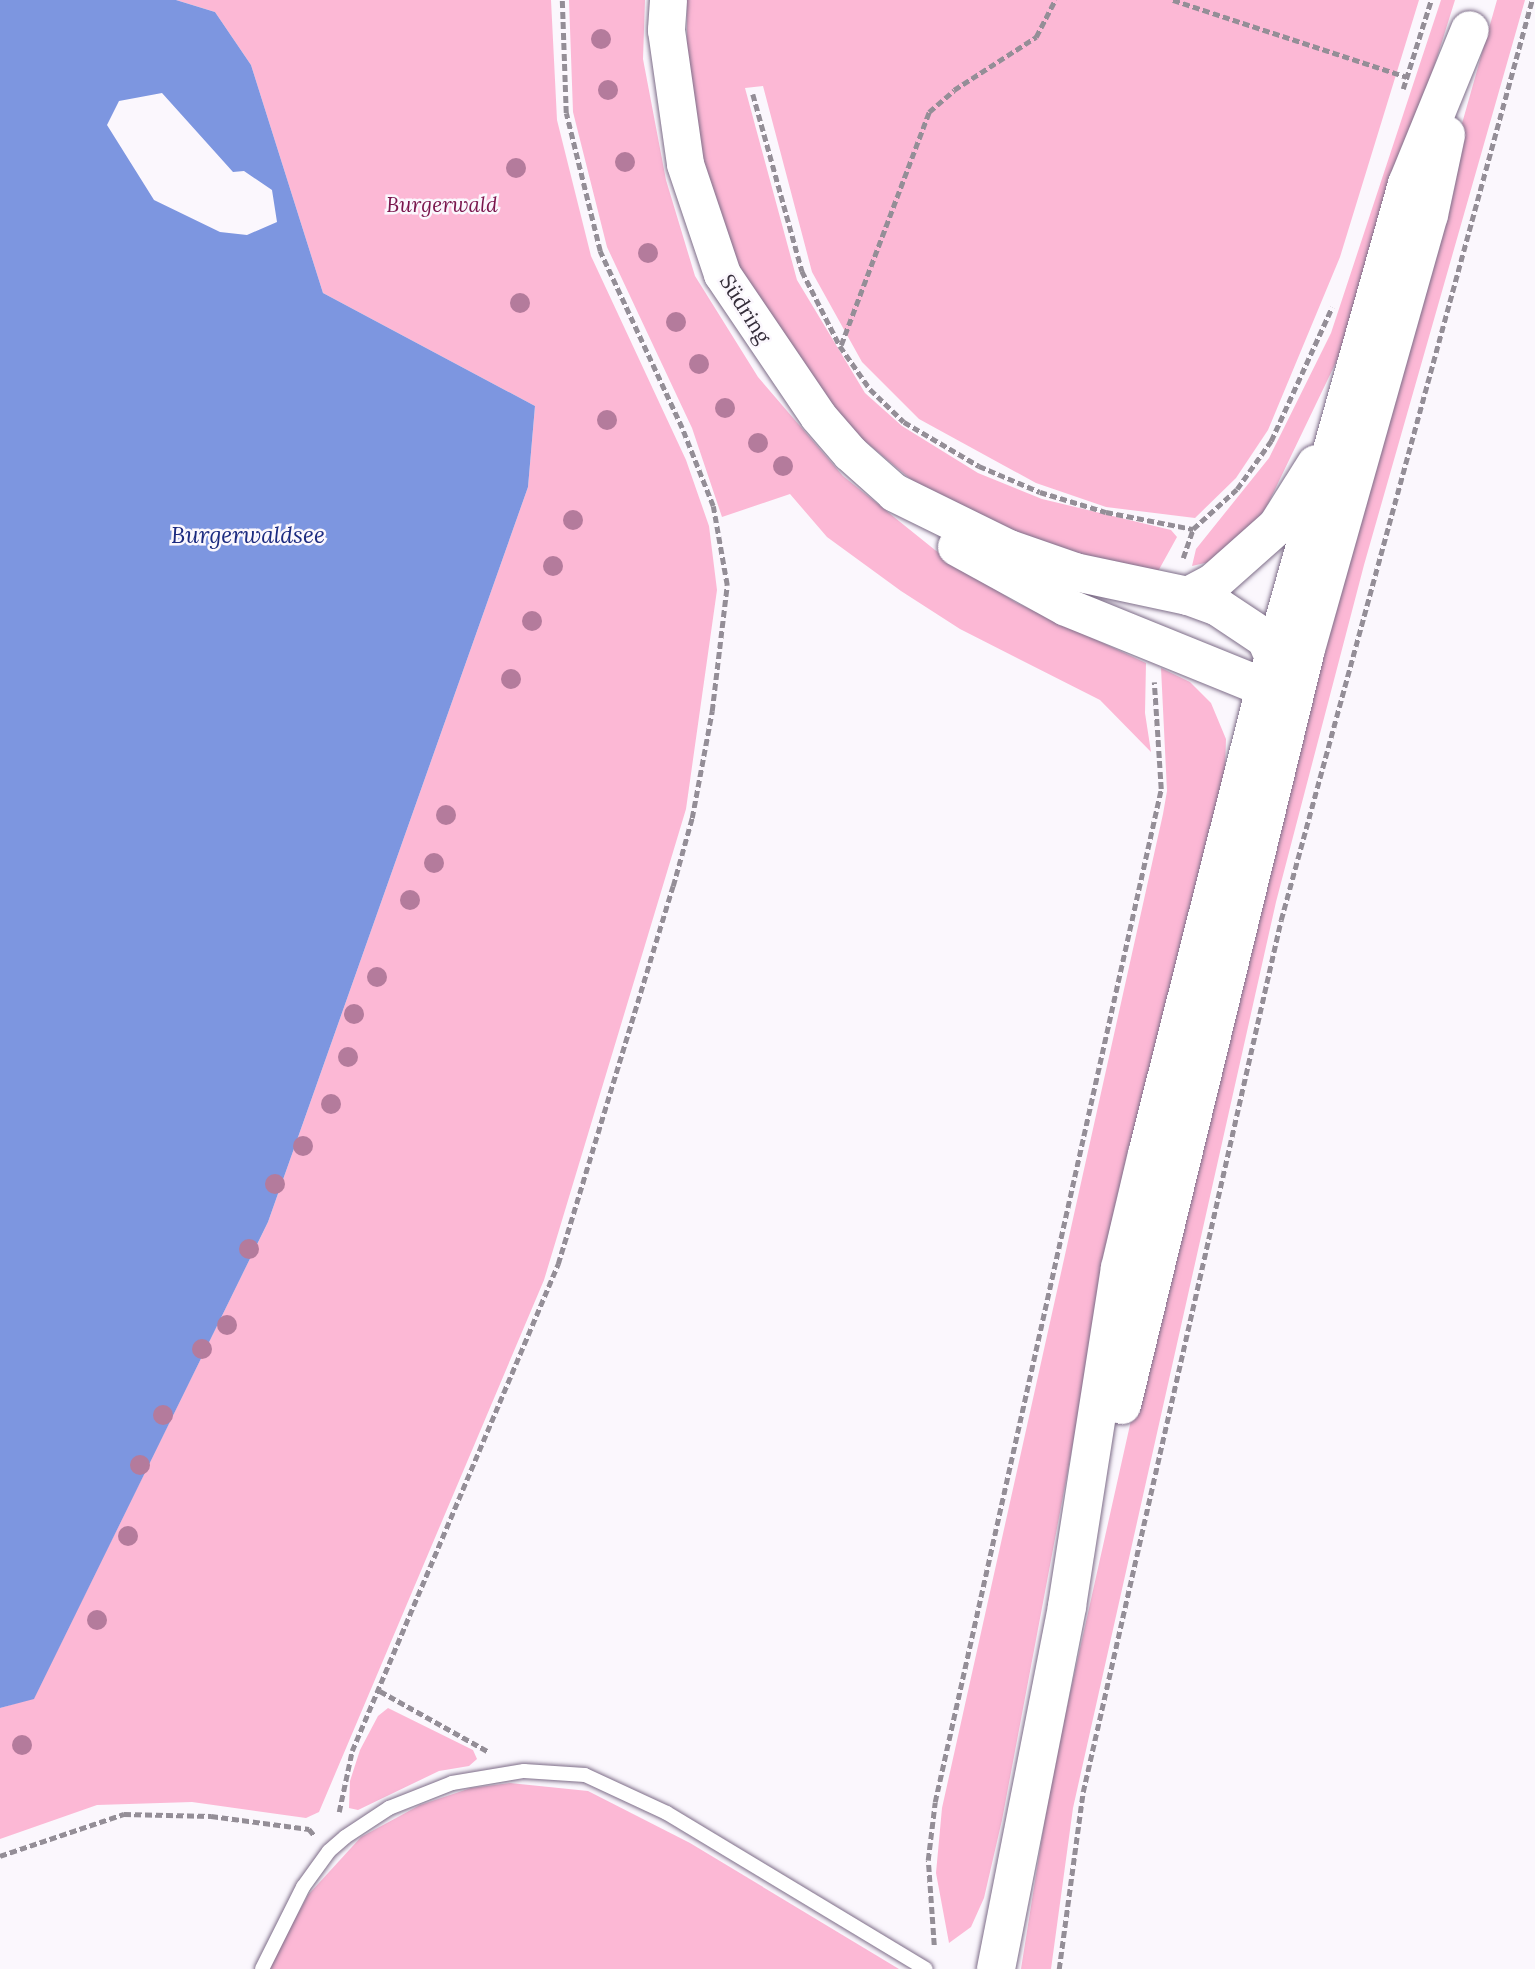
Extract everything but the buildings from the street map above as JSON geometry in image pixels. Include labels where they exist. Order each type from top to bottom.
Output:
[{"type":"main road","points":[[1067,1606],[1113,1443],[1282,668],[1342,416],[1407,184],[1474,15]]},
{"type":"main road","points":[[996,1969],[1067,1606],[1120,1268],[1282,668],[1429,215],[1474,15]]},
{"type":"main road","points":[[1182,594],[1230,569],[1277,526],[1342,416]]},
{"type":"main road","points":[[895,493],[1009,549],[1075,572],[1182,594],[1253,626],[1282,668]]},
{"type":"main road","points":[[895,493],[950,543],[1007,578],[1161,646],[1282,668]]},
{"type":"street","name":"Südring","points":[[668,0],[666,30],[685,164],[722,274],[818,416],[849,453],[895,493]]},
{"type":"lane","points":[[262,1969],[303,1887],[329,1851],[345,1837],[389,1808],[452,1783],[524,1771],[585,1775],[667,1813],[929,1962]]},
{"type":"path","points":[[345,1837],[337,1805],[352,1751],[380,1691],[558,1264],[692,818],[712,710],[727,585],[713,506],[682,428],[600,251],[566,113],[562,0]]},
{"type":"path","points":[[841,346],[929,112],[1036,37],[1055,0]]},
{"type":"path","points":[[1173,0],[1408,77]]},
{"type":"path","points":[[1400,102],[1431,0]]},
{"type":"path","points":[[1059,1969],[1083,1792],[1281,920],[1532,0]]},
{"type":"path","points":[[753,94],[802,271],[841,346],[870,389],[904,422],[979,466],[1093,508],[1193,529]]},
{"type":"path","points":[[1182,594],[1193,529],[1237,489],[1271,441],[1337,297]]},
{"type":"path","points":[[929,1962],[928,1860],[935,1802],[1161,789],[1153,687],[1161,646]]},
{"type":"path","points":[[380,1691],[524,1771]]},
{"type":"path","points":[[0,1856],[124,1814],[211,1816],[309,1829],[329,1851]]},
{"type":"green space","name":"Burgerwald","points":[[176,0],[551,0],[557,120],[591,256],[686,460],[709,526],[717,590],[686,809],[544,1280],[319,1812],[306,1818],[192,1802],[97,1805],[0,1839],[0,1708],[34,1698],[268,1222],[528,487],[535,406],[323,293],[251,65],[215,12]]},
{"type":"green space","points":[[569,0],[645,0],[643,59],[666,180],[695,276],[758,377],[843,476],[935,550],[1015,602],[1146,663],[1145,713],[1151,752],[1100,700],[960,629],[901,591],[827,537],[790,494],[722,517],[692,428],[607,247],[573,112]]},
{"type":"green space","points":[[687,0],[1419,0],[1340,257],[1268,430],[1236,478],[1195,518],[1106,507],[1036,483],[919,419],[862,362],[812,272],[763,86],[745,88],[797,280],[865,393],[902,426],[978,473],[1042,499],[1171,530],[1177,537],[1156,575],[1022,542],[920,487],[860,437],[824,398],[759,309],[715,214],[687,94]]},
{"type":"green space","points":[[1441,0],[1455,0],[1352,329],[1266,508],[1248,531],[1209,562],[1192,566],[1196,549],[1269,458],[1331,333]]},
{"type":"green space","points":[[1497,0],[1525,0],[1364,565],[1276,902],[1073,1808],[1051,1969],[1021,1969],[1052,1774],[1182,1192],[1384,399]]},
{"type":"green space","points":[[1161,668],[1190,682],[1211,703],[1226,739],[1225,771],[1087,1369],[1002,1820],[984,1898],[971,1927],[949,1943],[936,1873],[942,1808],[1163,814],[1167,791]]},
{"type":"green space","points":[[388,1708],[473,1750],[477,1759],[469,1766],[439,1771],[358,1810],[349,1808],[350,1781],[360,1750],[378,1716]]},
{"type":"green space","points":[[510,1783],[588,1791],[690,1843],[899,1969],[268,1969],[308,1895],[361,1837],[420,1805],[471,1788]]},
{"type":"water","name":"Burgerwaldsee","points":[[0,0],[176,0],[215,12],[251,65],[323,293],[535,406],[528,487],[268,1222],[34,1699],[0,1708]],"holes":[[[162,93],[233,172],[244,171],[272,190],[277,222],[247,235],[220,232],[154,200],[107,125],[119,101]]]}]
